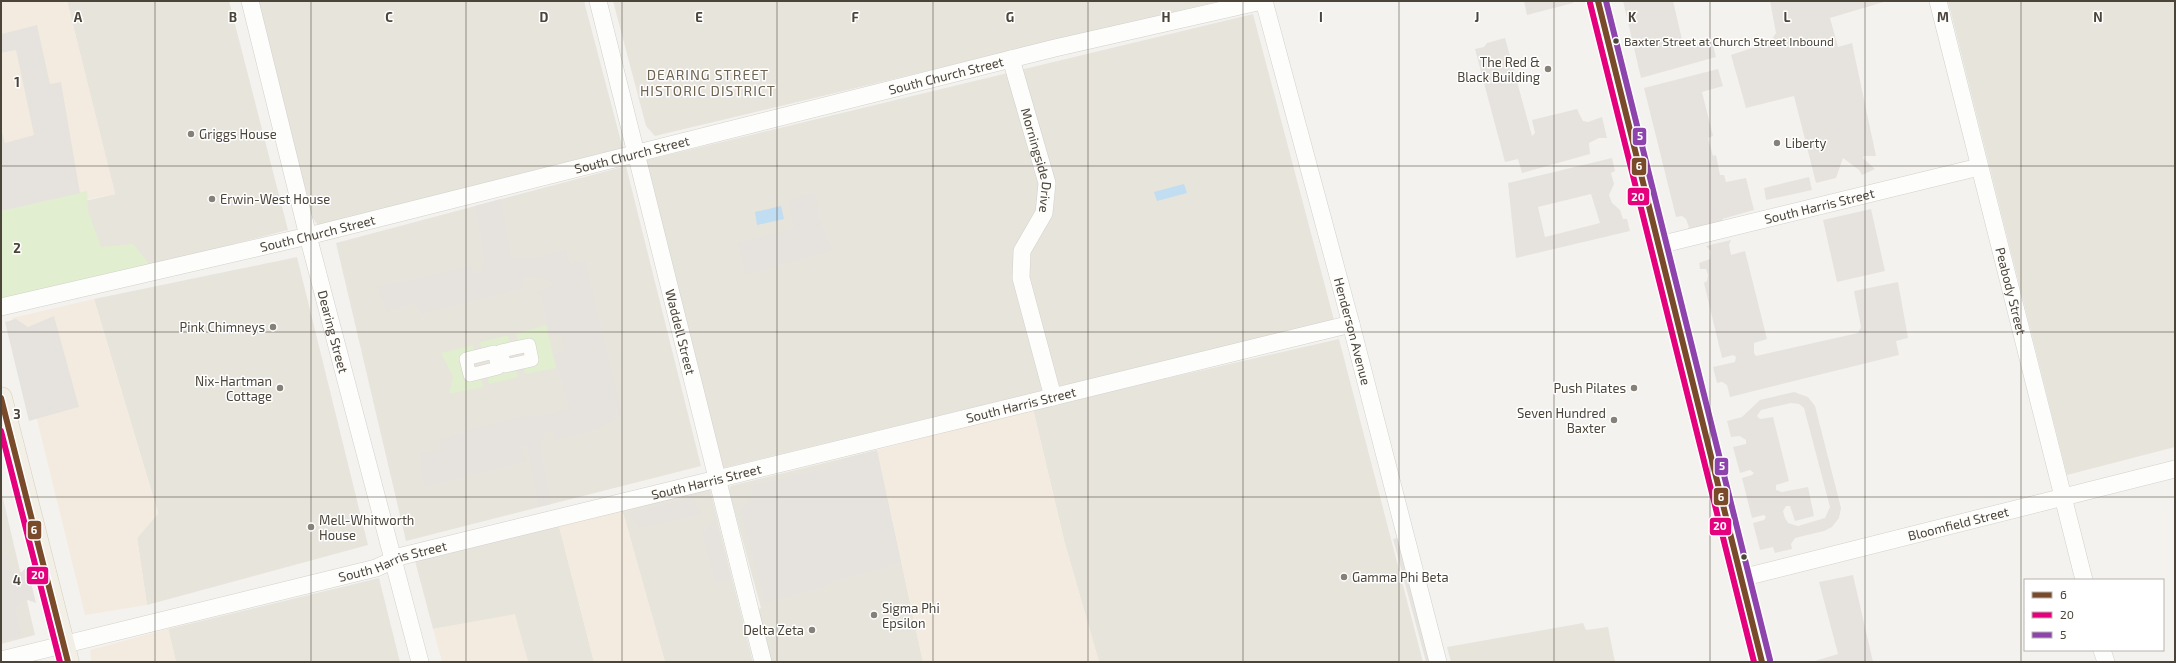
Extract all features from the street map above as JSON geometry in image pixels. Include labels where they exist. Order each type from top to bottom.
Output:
[{"type":"main road","points":[[1598,1],[1762,662]]},
{"type":"main road","points":[[1,398],[65,653]]},
{"type":"street","name":"Dearing Street","points":[[250,1],[308,236],[392,561],[420,662]]},
{"type":"street","name":"Waddell Street","points":[[598,1],[637,153],[716,479],[763,662]]},
{"type":"street","name":"South Church Street","points":[[1,308],[308,236],[1011,59],[1263,1]]},
{"type":"street","name":"Henderson Avenue","points":[[1263,1],[1351,324],[1438,662]]},
{"type":"street","name":"Peabody Street","points":[[1938,1],[2084,579]]},
{"type":"street","name":"Morningside Drive","points":[[1011,59],[1047,183],[1044,213],[1022,251],[1022,278],[1053,397]]},
{"type":"street","name":"South Harris Street","points":[[1659,245],[1979,167]]},
{"type":"street","name":"South Harris Street","points":[[1,660],[65,653],[380,567],[402,556],[1351,324]]},
{"type":"street","name":"Bloomfield Street","points":[[1741,578],[2175,469]]},
{"type":"street","points":[[2102,651],[2106,662]]},
{"type":"shaded area","points":[[1,1],[67,1],[115,194],[1,216]]},
{"type":"shaded area","points":[[67,1],[229,1],[288,230],[97,279],[76,203],[115,194]]},
{"type":"shaded area","points":[[258,1],[584,1],[623,149],[325,226],[317,224],[312,217]]},
{"type":"shaded area","points":[[613,1],[1220,1],[655,136],[646,126]]},
{"type":"shaded area","points":[[1524,1],[1573,1],[1573,3],[1527,15]]},
{"type":"shaded area","points":[[1623,1],[1673,1],[1684,48],[1712,41],[1716,57],[1641,78]]},
{"type":"shaded area","points":[[1770,1],[1887,1],[1830,18],[1838,47],[1852,43],[1876,156],[1864,156],[1863,158],[1875,169],[1862,175],[1859,170],[1843,158],[1836,178],[1816,183],[1794,96],[1746,108],[1731,55],[1770,42],[1776,33]]},
{"type":"shaded area","points":[[1948,1],[2175,1],[2175,447],[2067,475]]},
{"type":"shaded area","points":[[1253,14],[1334,320],[719,469],[644,165],[647,160]]},
{"type":"shaded area","points":[[37,25],[50,84],[61,82],[80,193],[1,211],[1,128],[5,143],[34,135],[16,50],[1,53],[1,34]]},
{"type":"shaded area","points":[[1505,38],[1532,136],[1535,133],[1532,120],[1577,109],[1583,121],[1588,122],[1602,117],[1607,138],[1599,138],[1589,143],[1590,154],[1522,173],[1518,159],[1505,162],[1475,49],[1484,47],[1487,43]]},
{"type":"shaded area","points":[[1718,69],[1723,86],[1702,92],[1713,136],[1708,138],[1713,156],[1716,155],[1720,175],[1724,175],[1726,182],[1746,178],[1754,210],[1722,219],[1724,221],[1687,230],[1689,227],[1686,219],[1682,216],[1676,217],[1644,88]]},
{"type":"shaded area","points":[[1612,158],[1615,171],[1611,173],[1614,184],[1609,195],[1612,203],[1620,210],[1623,219],[1627,219],[1630,231],[1516,258],[1508,183]],"holes":[[[1591,194],[1600,223],[1545,237],[1538,207]]]},
{"type":"shaded area","points":[[626,166],[701,466],[406,541],[336,243]]},
{"type":"shaded area","points":[[1809,177],[1812,190],[1766,200],[1764,188]]},
{"type":"shaded area","points":[[815,192],[819,215],[832,251],[745,275],[738,243],[794,228],[788,200]]},
{"type":"shaded area","points":[[501,199],[511,259],[540,257],[566,250],[569,264],[585,260],[622,415],[603,427],[553,442],[553,431],[545,433],[540,445],[551,504],[538,507],[527,445],[522,448],[525,462],[425,487],[422,478],[420,454],[441,449],[439,440],[469,430],[530,414],[531,418],[569,409],[554,354],[565,350],[561,334],[551,336],[539,291],[552,285],[551,282],[545,278],[526,277],[522,279],[524,288],[421,314],[415,303],[386,312],[378,287],[472,266],[474,272],[478,274],[482,272],[484,255],[475,206]]},
{"type":"shaded area","points":[[1871,209],[1885,271],[1837,282],[1823,220]]},
{"type":"shaded area","points":[[1731,240],[1729,245],[1731,255],[1745,251],[1767,339],[1754,343],[1754,353],[1756,356],[1858,333],[1861,327],[1854,291],[1898,282],[1908,338],[1896,341],[1899,355],[1730,397],[1727,385],[1722,382],[1717,383],[1713,367],[1735,362],[1736,357],[1733,355],[1722,358],[1704,283],[1707,281],[1708,275],[1706,269],[1700,269],[1699,263],[1710,259],[1711,251],[1706,246]]},
{"type":"shaded area","points":[[297,257],[368,545],[147,605],[137,538],[158,513],[94,299]]},
{"type":"shaded area","points":[[94,299],[158,514],[137,538],[147,605],[85,615],[12,318]]},
{"type":"shaded area","points":[[54,316],[79,407],[29,421],[5,322],[16,319],[28,327]]},
{"type":"shaded area","points":[[1339,339],[1423,662],[1099,662],[1065,544],[1033,409]]},
{"type":"shaded area","points":[[1794,392],[1808,397],[1815,406],[1841,508],[1839,518],[1832,527],[1824,531],[1795,538],[1791,544],[1792,549],[1775,553],[1773,547],[1760,550],[1753,523],[1764,520],[1766,517],[1764,515],[1752,518],[1742,478],[1754,473],[1750,470],[1740,473],[1733,447],[1746,444],[1746,440],[1740,436],[1731,437],[1727,421],[1742,417],[1760,400]],"holes":[[[1791,403],[1799,404],[1804,408],[1830,507],[1825,518],[1798,526],[1788,523],[1783,511],[1786,506],[1790,506],[1795,521],[1814,516],[1808,487],[1782,492],[1776,490],[1776,485],[1789,481],[1773,417],[1760,419],[1757,416],[1761,410]]]},
{"type":"shaded area","points":[[1033,409],[1065,544],[1099,662],[923,662],[877,450]]},
{"type":"shaded area","points":[[877,450],[923,662],[769,662],[756,610],[761,608],[729,490],[730,486]]},
{"type":"shaded area","points":[[877,450],[901,562],[878,570],[834,581],[822,588],[765,603],[740,508],[754,497],[750,486],[827,468],[850,457]]},
{"type":"shaded area","points":[[709,485],[753,662],[665,662],[622,509]]},
{"type":"shaded area","points":[[1,490],[35,635],[1,644]]},
{"type":"shaded area","points":[[690,498],[703,514],[640,528],[628,513]]},
{"type":"shaded area","points":[[622,509],[665,662],[594,662],[559,526]]},
{"type":"shaded area","points":[[715,519],[731,580],[716,583],[702,534]]},
{"type":"shaded area","points":[[559,526],[594,662],[528,662],[514,615],[433,629],[415,561]]},
{"type":"shaded area","points":[[1399,537],[1432,662],[1426,662],[1393,539]]},
{"type":"shaded area","points":[[7,556],[11,570],[15,574],[22,572],[27,566],[36,603],[28,600],[23,602],[17,608],[16,615],[22,636],[1,642],[1,558]]},
{"type":"shaded area","points":[[1853,575],[1873,662],[1812,662],[1838,654],[1819,582]]},
{"type":"shaded area","points":[[379,578],[400,662],[176,662],[168,629]]},
{"type":"shaded area","points":[[515,614],[528,662],[442,662],[433,629]]},
{"type":"shaded area","points":[[1583,623],[1586,630],[1608,627],[1615,662],[1451,662],[1447,647]]},
{"type":"shaded area","points":[[168,627],[176,662],[91,662],[90,650],[167,629]]},
{"type":"green space","points":[[87,191],[88,211],[101,247],[133,244],[151,266],[3,302],[1,292],[1,211]]},
{"type":"green space","points":[[546,325],[556,368],[525,374],[523,362],[532,360],[519,347],[516,334]]},
{"type":"green space","points":[[508,335],[511,349],[501,351],[515,364],[518,377],[489,384],[486,371],[497,368],[494,353],[483,355],[480,342]]},
{"type":"green space","points":[[473,345],[476,357],[466,359],[480,372],[483,387],[449,394],[453,376],[441,353]]},
{"type":"water","points":[[1184,184],[1187,193],[1157,201],[1154,192]]},
{"type":"water","points":[[781,206],[784,219],[757,225],[755,212]]},
{"type":"transit line","name":"6","points":[[1598,1],[1762,662]]},
{"type":"transit line","name":"5","points":[[1606,1],[1770,660]]},
{"type":"transit line","name":"20","points":[[1590,3],[1754,662]]},
{"type":"transit line","name":"6","points":[[1,398],[68,662]]},
{"type":"transit line","name":"20","points":[[1,431],[60,662]]},
{"type":"place","name":"Baxter Street at Church Street Inbound","points":[[1616,41]]},
{"type":"place","name":"The Red & Black Building","points":[[1548,69]]},
{"type":"place","name":"Griggs House","points":[[191,134]]},
{"type":"place","name":"Liberty","points":[[1777,143]]},
{"type":"place","name":"Erwin-West House","points":[[212,199]]},
{"type":"place","name":"Pink Chimneys","points":[[273,327]]},
{"type":"place","name":"Nix-Hartman Cottage","points":[[280,388]]},
{"type":"place","name":"Push Pilates","points":[[1634,388]]},
{"type":"place","name":"Seven Hundred Baxter","points":[[1614,420]]},
{"type":"place","name":"Mell-Whitworth House","points":[[311,527]]},
{"type":"place","name":"Gamma Phi Beta","points":[[1344,577]]},
{"type":"place","name":"Sigma Phi Epsilon","points":[[874,615]]},
{"type":"place","name":"Delta Zeta","points":[[812,630]]},
{"type":"district","name":"DEARING STREET HISTORIC DISTRICT","points":[[708,82]]}]
